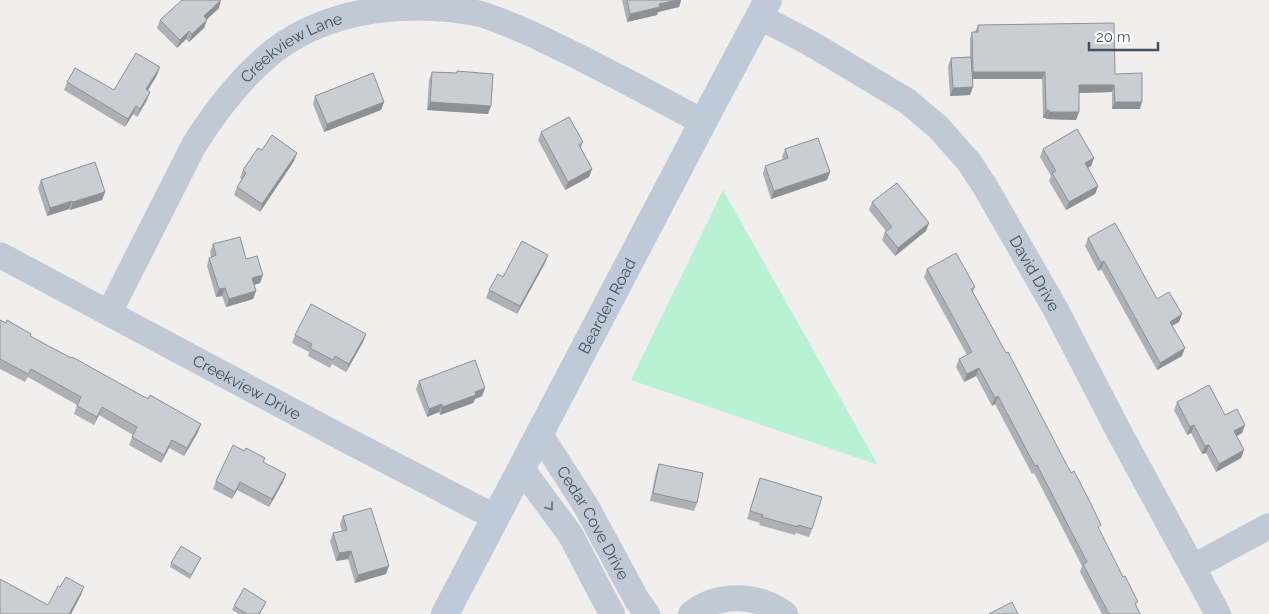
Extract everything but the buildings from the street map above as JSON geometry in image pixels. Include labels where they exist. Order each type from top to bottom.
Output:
[{"type":"street","name":"Creekview Lane","points":[[109,313],[194,145],[209,120],[250,73],[274,51],[296,36],[347,14],[394,5],[431,5],[480,14],[530,33],[703,122]]},
{"type":"street","name":"Bearden Road","points":[[445,614],[520,468],[764,8]]},
{"type":"street","name":"David Drive","points":[[764,8],[810,44],[907,101],[938,127],[969,162],[1056,310],[1114,424],[1218,614]]},
{"type":"street","name":"Creekview Drive","points":[[0,255],[348,441],[497,516]]},
{"type":"street","name":"Cedar Cove Drive","points":[[539,433],[586,506],[646,614]]},
{"type":"street","name":"Cedar Cove Drive","points":[[520,468],[570,534],[612,614]]},
{"type":"street","points":[[1193,567],[1269,526]]},
{"type":"street","points":[[691,614],[718,600],[733,598],[748,598],[764,602],[785,614]]},
{"type":"green space","points":[[723,190],[878,465],[631,380]]}]
